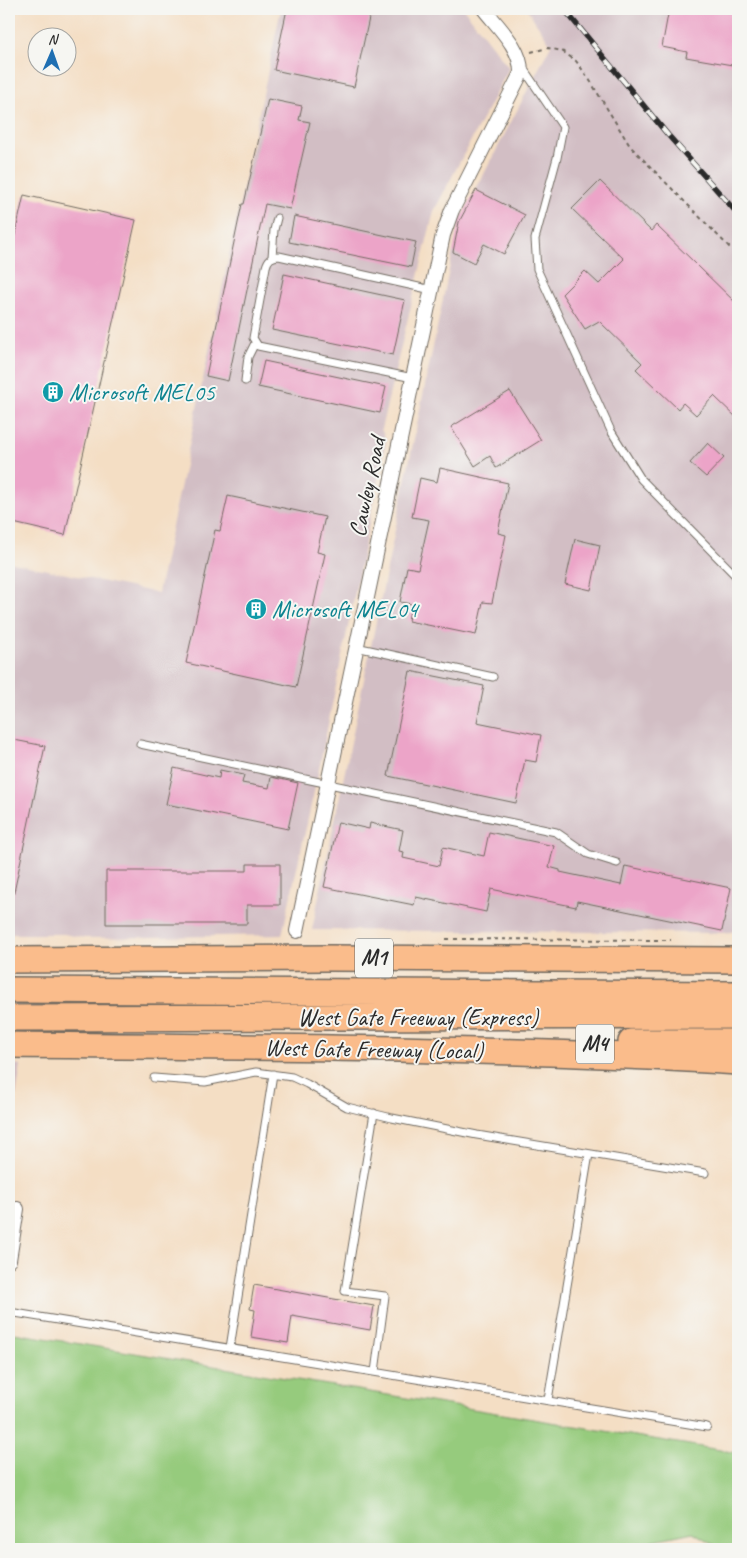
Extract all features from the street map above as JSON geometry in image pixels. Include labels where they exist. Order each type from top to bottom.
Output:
[{"type":"highway","name":"M1","points":[[9,960],[329,958],[738,960]]},
{"type":"highway","name":"West Gate Freeway (Express)","points":[[9,990],[738,994]]},
{"type":"highway","name":"West Gate Freeway (Express)","points":[[9,1018],[738,1016]]},
{"type":"highway","name":"M4","points":[[451,1050],[665,1041],[738,1042]]},
{"type":"highway","name":"West Gate Freeway (Local)","points":[[9,1045],[277,1046],[451,1050],[738,1062]]},
{"type":"street","points":[[484,9],[521,62]]},
{"type":"street","name":"Cawley Road","points":[[297,931],[444,235],[452,210],[518,82],[521,62]]},
{"type":"street","points":[[9,1260],[13,1208]]},
{"type":"lane","points":[[521,62],[563,126],[557,158],[535,238],[534,252],[537,269],[552,306],[611,431],[641,479],[738,578]]},
{"type":"lane","points":[[272,257],[277,218]]},
{"type":"lane","points":[[413,378],[264,349],[255,343],[253,338],[267,261],[272,257],[279,256],[432,290]]},
{"type":"lane","points":[[244,381],[248,357],[255,343]]},
{"type":"lane","points":[[356,647],[493,677]]},
{"type":"lane","points":[[140,744],[556,832],[588,854],[617,863]]},
{"type":"lane","points":[[154,1078],[204,1082],[221,1081],[241,1074],[273,1074],[292,1077],[347,1107],[477,1135],[705,1173]]},
{"type":"lane","points":[[230,1348],[273,1074]]},
{"type":"lane","points":[[374,1113],[345,1291],[384,1296],[375,1372]]},
{"type":"lane","points":[[548,1400],[589,1154]]},
{"type":"lane","points":[[9,1312],[707,1427]]},
{"type":"path","points":[[521,62],[533,50],[548,48],[562,51],[576,61],[630,146],[738,256]]},
{"type":"path","points":[[9,1542],[71,1549]]},
{"type":"shaded area","points":[[281,9],[464,9],[509,68],[434,211],[381,429],[386,440],[318,774],[282,935],[85,938],[64,934],[9,934],[9,562],[158,593]]},
{"type":"shaded area","points":[[527,9],[738,9],[738,931],[722,933],[312,930],[459,222],[551,45]]},
{"type":"shaded area","points":[[9,1065],[21,1065],[9,1142]]},
{"type":"green space","points":[[14,1333],[738,1453],[738,1549],[721,1549],[693,1532],[636,1544],[628,1549],[9,1549],[9,1362]]},
{"type":"building","points":[[287,9],[371,9],[354,87],[274,70]]},
{"type":"building","points":[[669,9],[738,9],[738,66],[686,57],[687,52],[662,47]]},
{"type":"building","points":[[268,99],[302,106],[299,120],[310,122],[290,209],[265,204],[228,381],[206,376],[242,204],[244,204]]},
{"type":"building","points":[[600,181],[651,231],[656,225],[738,305],[738,419],[714,396],[696,415],[683,403],[678,409],[636,369],[642,363],[599,321],[585,329],[562,294],[585,271],[599,284],[624,259],[572,209]]},
{"type":"building","points":[[476,190],[525,215],[504,254],[484,244],[474,263],[453,252],[459,222]]},
{"type":"building","name":"Microsoft MEL05","points":[[24,195],[136,220],[65,535],[9,522],[9,261]]},
{"type":"building","points":[[294,216],[416,242],[411,267],[289,242]]},
{"type":"building","points":[[284,274],[405,300],[393,355],[272,330]]},
{"type":"building","points":[[264,361],[386,387],[380,413],[258,387]]},
{"type":"building","points":[[510,391],[541,440],[496,468],[490,456],[475,466],[451,427]]},
{"type":"building","points":[[708,443],[724,458],[706,477],[690,463]]},
{"type":"building","points":[[440,468],[508,483],[498,533],[506,535],[492,603],[483,602],[476,635],[408,621],[411,604],[400,602],[407,567],[418,569],[429,520],[412,517],[420,478],[437,482]]},
{"type":"building","name":"Microsoft MEL04","points":[[228,496],[325,517],[317,552],[325,554],[296,687],[186,663],[215,530],[220,531]]},
{"type":"building","points":[[575,539],[600,545],[591,590],[565,584]]},
{"type":"building","points":[[410,671],[484,686],[477,722],[541,735],[536,762],[525,760],[516,803],[388,776]]},
{"type":"building","points":[[9,739],[45,746],[13,897],[9,896]]},
{"type":"building","points":[[174,768],[219,778],[220,770],[244,775],[242,783],[269,788],[271,777],[298,783],[288,829],[166,804]]},
{"type":"building","points":[[338,822],[369,829],[370,823],[403,830],[399,851],[404,852],[403,858],[439,866],[443,847],[484,856],[489,832],[554,846],[549,867],[560,870],[560,872],[621,885],[625,866],[731,888],[722,931],[577,901],[576,907],[491,889],[486,912],[416,897],[414,905],[324,887]]},
{"type":"building","points":[[247,864],[280,864],[280,905],[247,905],[247,924],[106,924],[106,871],[247,871]]},
{"type":"building","points":[[254,1285],[374,1306],[370,1330],[292,1316],[288,1343],[251,1337],[255,1310],[250,1309]]},
{"type":"railway","points":[[564,9],[668,135],[738,214]]},
{"type":"place","name":"Microsoft MEL05","points":[[53,392]]},
{"type":"place","name":"Microsoft MEL04","points":[[256,609]]}]
